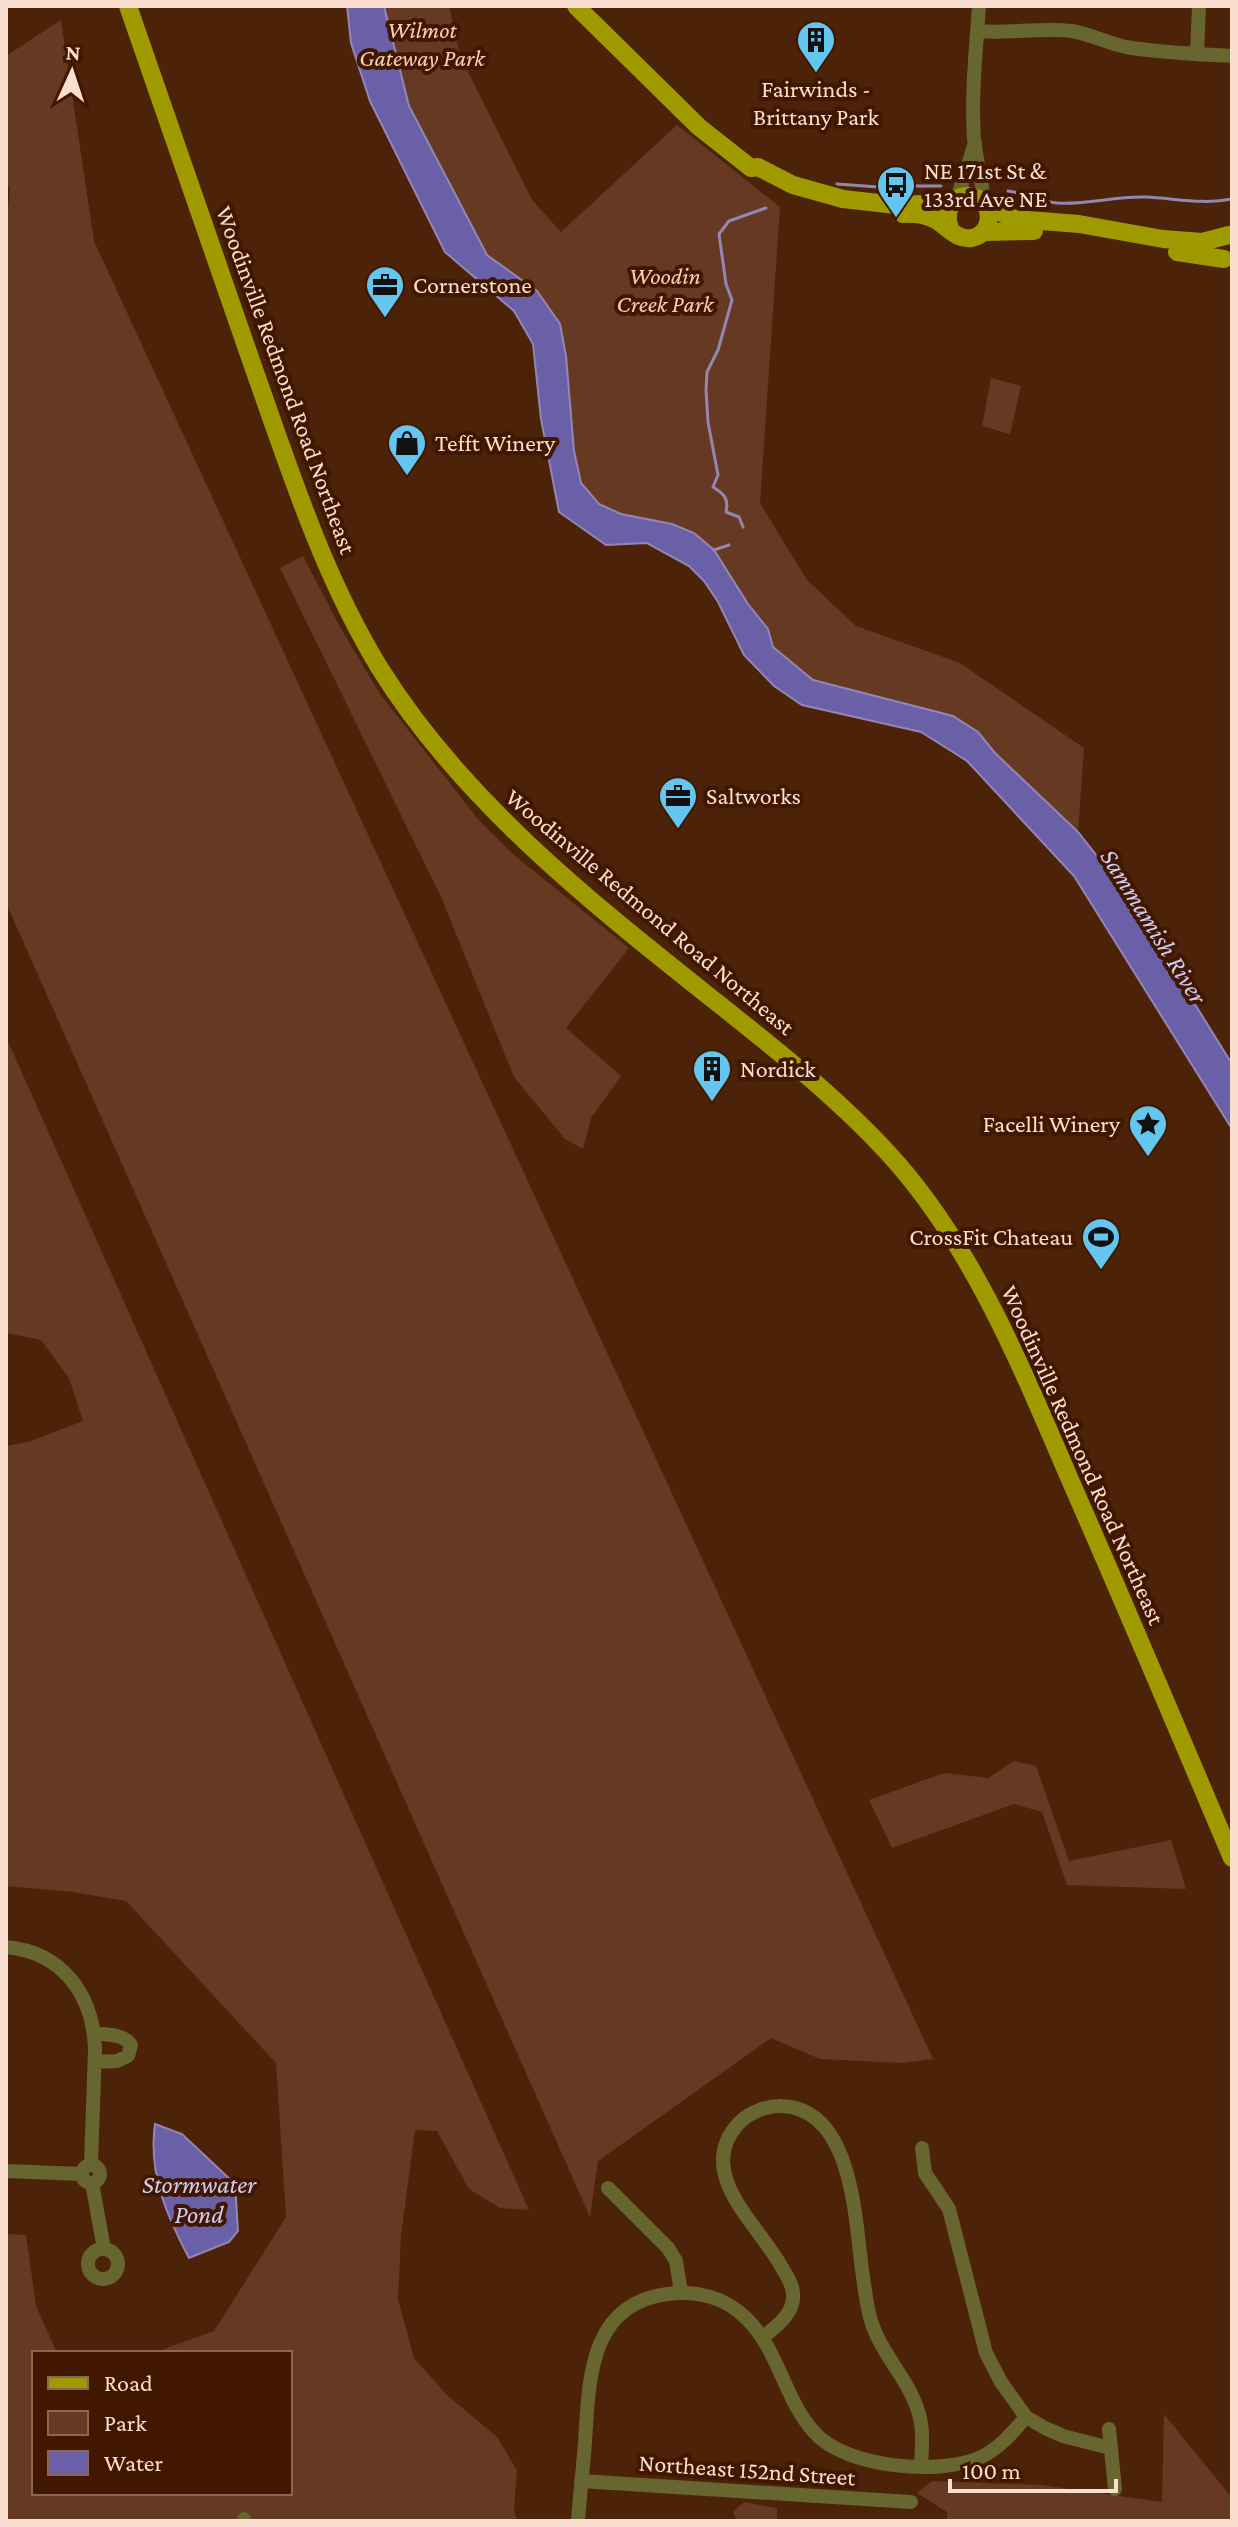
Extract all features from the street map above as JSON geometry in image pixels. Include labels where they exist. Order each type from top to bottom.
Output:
[{"type":"main road","name":"Woodinville Redmond Road Northeast","points":[[128,6],[312,534],[379,667],[408,709],[493,811],[587,895],[774,1048],[862,1126],[897,1163],[957,1243],[1009,1341],[1092,1526],[1232,1858]]},
{"type":"main road","points":[[576,6],[699,127],[751,168],[755,179],[787,195],[815,205],[861,214],[922,214],[966,239],[985,232],[1014,230],[1095,236],[1228,264]]},
{"type":"main road","points":[[751,168],[758,167],[793,185],[843,199],[896,205],[955,201],[970,196],[1015,219],[1079,224],[1182,242],[1202,242],[1230,234]]},
{"type":"main road","points":[[950,228],[947,215],[955,201]]},
{"type":"main road","points":[[985,204],[990,219],[985,232]]},
{"type":"main road","points":[[1228,264],[1223,251],[1230,234]]},
{"type":"street","points":[[979,6],[975,143],[985,204]]},
{"type":"street","points":[[1197,54],[1199,6]]},
{"type":"street","points":[[978,31],[1072,31],[1121,46],[1232,56]]},
{"type":"street","points":[[955,201],[975,143]]},
{"type":"street","points":[[6,1947],[29,1950],[49,1958],[78,1988],[88,2007],[95,2033],[88,2174],[104,2249]]},
{"type":"street","points":[[95,2033],[116,2036],[131,2045],[128,2056],[117,2061],[95,2062]]},
{"type":"street","points":[[763,2337],[783,2321],[794,2296],[773,2251],[733,2196],[724,2177],[722,2163],[729,2136],[740,2121],[775,2105],[793,2106],[812,2114],[822,2124],[838,2148],[847,2173],[855,2207],[869,2314],[876,2335],[919,2412],[921,2465]]},
{"type":"street","points":[[922,2148],[925,2173],[949,2209],[986,2353],[1001,2382],[1026,2417],[1063,2436],[1110,2448]]},
{"type":"street","points":[[6,2171],[88,2174]]},
{"type":"street","points":[[608,2188],[668,2248],[676,2261],[681,2292]]},
{"type":"street","points":[[578,2521],[591,2366],[601,2337],[624,2311],[641,2299],[681,2292],[724,2301],[745,2316],[763,2337],[799,2411],[814,2433],[832,2448],[863,2461],[921,2465],[966,2463],[985,2455],[1026,2417]]},
{"type":"street","points":[[1109,2429],[1115,2489]]},
{"type":"street","name":"Northeast 152nd Street","points":[[581,2481],[911,2502]]},
{"type":"green space","name":"Woodin Creek Park","points":[[370,6],[449,6],[460,56],[532,200],[561,232],[677,125],[780,207],[760,503],[807,580],[856,626],[960,663],[1084,748],[1078,832],[995,753],[978,732],[953,717],[813,680],[773,647],[768,629],[748,604],[714,550],[694,533],[672,524],[621,514],[599,504],[581,483],[574,451],[566,356],[537,291],[487,255],[409,106]]},
{"type":"green space","points":[[61,20],[94,241],[933,2059],[902,2063],[820,2059],[771,2038],[598,2161],[590,2217],[6,903],[6,228],[10,188],[6,184],[6,56]]},
{"type":"green space","points":[[991,378],[1021,386],[1010,434],[982,426]]},
{"type":"green space","points":[[303,556],[380,694],[477,818],[514,855],[629,948],[566,1028],[621,1076],[591,1118],[583,1149],[565,1139],[514,1077],[442,899],[280,568]]},
{"type":"green space","points":[[6,1037],[529,2210],[500,2208],[469,2189],[437,2131],[415,2130],[401,2236],[398,2299],[414,2358],[447,2395],[497,2437],[517,2470],[514,2509],[517,2521],[6,2521],[6,2234],[26,2235],[36,2306],[56,2351],[32,2351],[32,2495],[292,2495],[292,2351],[159,2351],[214,2331],[286,2217],[276,2063],[126,1901],[6,1886],[6,1446],[28,1442],[83,1421],[69,1378],[41,1340],[6,1333]]},
{"type":"green space","points":[[1014,1761],[1036,1766],[1069,1861],[1171,1840],[1186,1889],[1067,1885],[1042,1812],[1014,1804],[892,1848],[869,1800],[944,1773],[988,1778]]},
{"type":"green space","points":[[1164,2414],[1232,2498],[1232,2521],[947,2521],[947,2512],[917,2493],[932,2481],[1041,2485],[1162,2502]]},
{"type":"green space","points":[[744,2502],[777,2508],[777,2521],[737,2521],[733,2512]]},
{"type":"water","points":[[347,6],[384,6],[409,106],[487,255],[537,291],[560,324],[566,356],[574,451],[581,483],[599,504],[621,514],[672,524],[694,533],[714,550],[748,604],[768,629],[773,647],[813,680],[953,716],[978,732],[995,753],[1078,832],[1126,893],[1232,1064],[1232,1129],[1074,876],[967,761],[921,732],[802,705],[774,686],[744,655],[718,602],[689,566],[647,543],[606,545],[559,512],[541,419],[533,344],[514,311],[445,252],[370,101],[351,43]]},
{"type":"water","name":"Stormwater Pond","points":[[155,2124],[182,2134],[235,2184],[238,2231],[229,2242],[189,2258],[161,2194],[154,2160]]},
{"type":"waterway","points":[[837,184],[906,189],[941,186]]},
{"type":"waterway","points":[[1008,191],[1057,203],[1134,197],[1199,201],[1232,199]]},
{"type":"waterway","points":[[743,527],[739,517],[726,512],[725,497],[713,487],[718,475],[708,422],[707,372],[718,350],[732,300],[726,284],[719,234],[729,221],[766,208]]},
{"type":"waterway","points":[[714,550],[729,545]]},
{"type":"place","name":"Fairwinds - Brittany Park","points":[[816,74]]},
{"type":"place","name":"NE 171st St & 133rd Ave NE","points":[[896,219]]},
{"type":"place","name":"Cornerstone","points":[[385,319]]},
{"type":"place","name":"Tefft Winery","points":[[407,477]]},
{"type":"place","name":"Saltworks","points":[[678,830]]},
{"type":"place","name":"Nordick","points":[[712,1103]]},
{"type":"place","name":"Facelli Winery","points":[[1148,1158]]},
{"type":"place","name":"CrossFit Chateau","points":[[1101,1271]]},
{"type":"park label","name":"Wilmot Gateway Park","points":[[422,44]]},
{"type":"water label","name":"Sammamish River","points":[[1154,926]]}]
